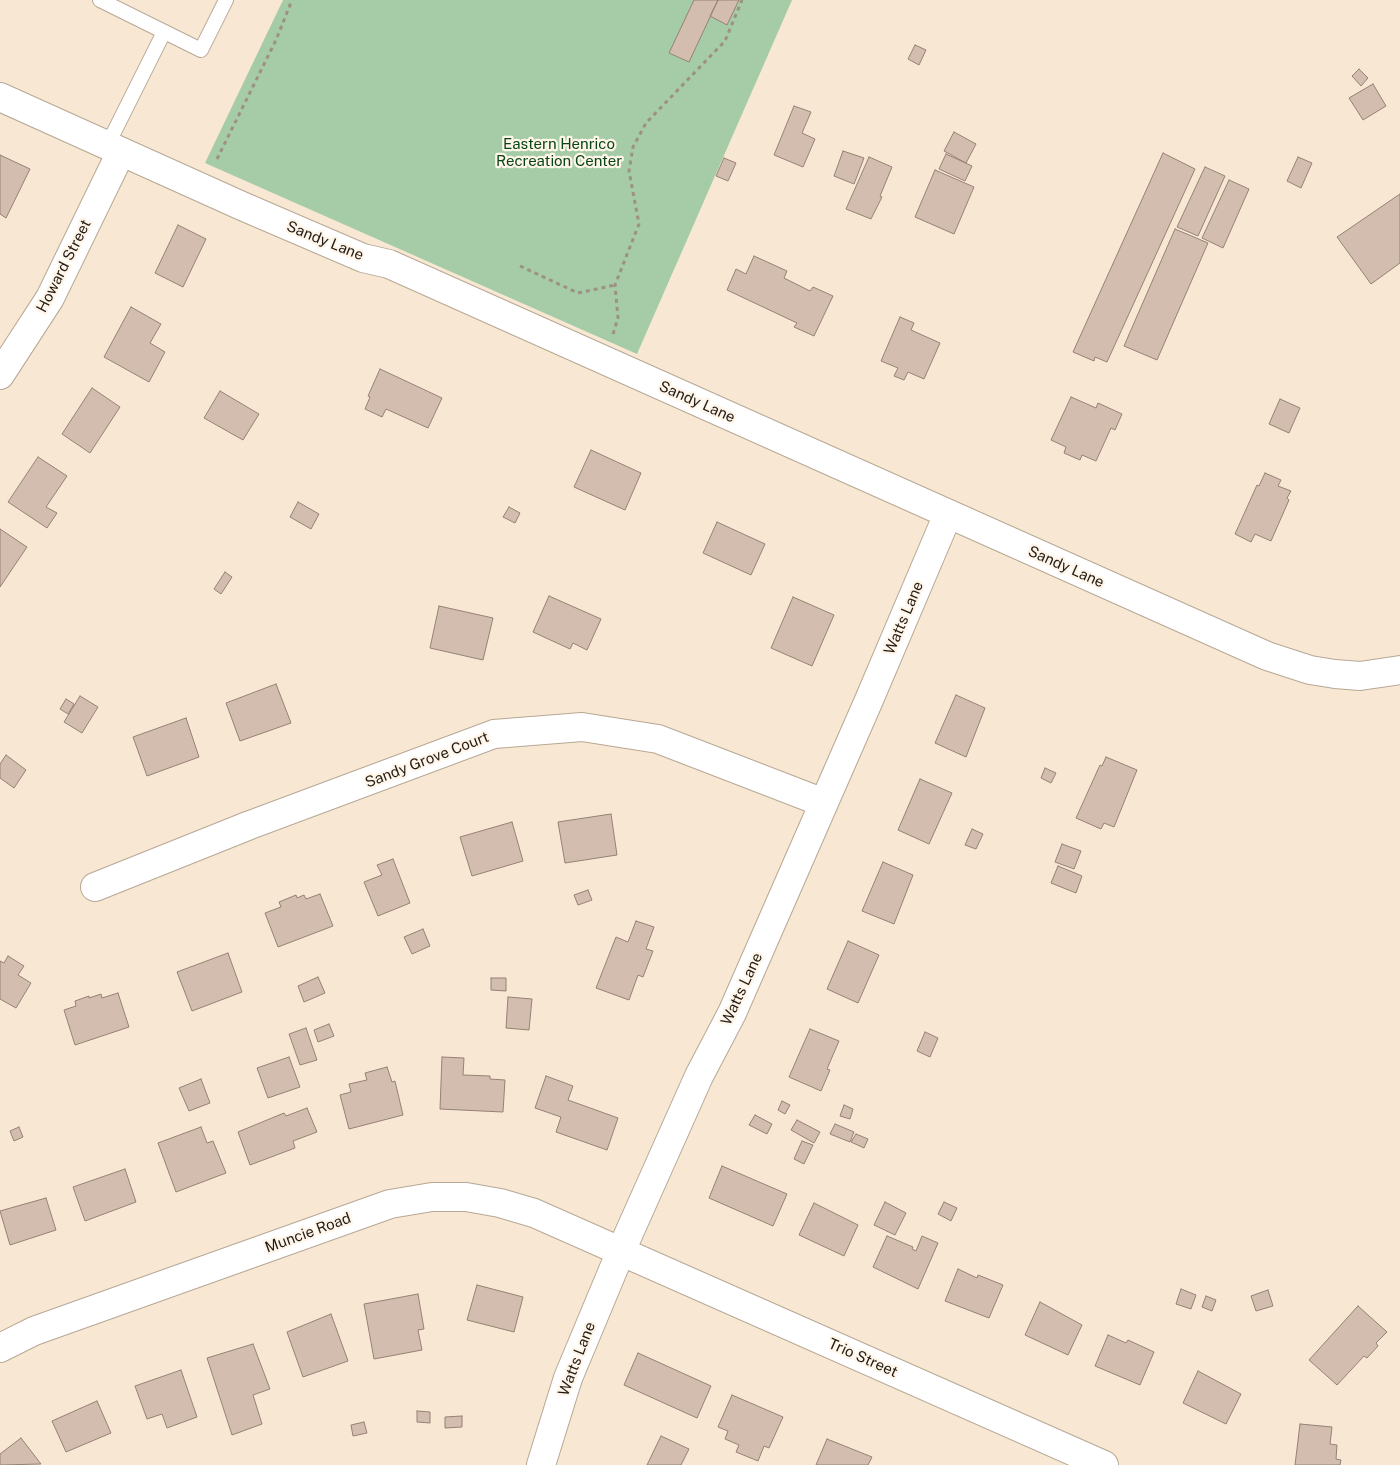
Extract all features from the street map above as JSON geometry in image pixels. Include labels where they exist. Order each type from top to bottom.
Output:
[{"type":"street","name":"Sandy Lane","points":[[0,98],[355,255],[389,264],[1266,656],[1310,670],[1334,674],[1360,676],[1400,670]]},
{"type":"street","name":"Howard Street","points":[[0,375],[50,298],[114,149]]},
{"type":"street","name":"Watts Lane","points":[[541,1465],[568,1378],[621,1251],[699,1076],[732,1013],[948,514]]},
{"type":"street","name":"Sandy Grove Court","points":[[94,887],[241,829],[494,734],[582,727],[658,739],[824,803]]},
{"type":"street","name":"Muncie Road","points":[[0,1348],[34,1331],[390,1204],[432,1197],[466,1197],[500,1203],[534,1213],[621,1251]]},
{"type":"street","name":"Trio Street","points":[[621,1251],[1104,1465]]},
{"type":"lane","points":[[100,0],[202,50],[226,0]]},
{"type":"lane","points":[[114,149],[164,32]]},
{"type":"path","points":[[217,159],[276,40],[292,0]]},
{"type":"path","points":[[606,361],[618,318],[615,285],[639,224],[629,170],[633,147],[646,123],[725,41],[742,0]]},
{"type":"path","points":[[520,266],[578,293],[615,285]]},
{"type":"green space","name":"Eastern Henrico Recreation Center","points":[[283,0],[792,0],[637,354],[205,163]]},
{"type":"building","points":[[694,0],[718,0],[689,62],[669,53]]},
{"type":"building","points":[[718,0],[739,0],[727,25],[710,16]]},
{"type":"building","points":[[915,45],[926,50],[919,65],[908,59]]},
{"type":"building","points":[[1359,69],[1368,78],[1361,86],[1352,76]]},
{"type":"building","points":[[1373,84],[1386,106],[1363,120],[1349,98]]},
{"type":"building","points":[[794,106],[811,112],[802,133],[815,139],[803,167],[774,155]]},
{"type":"building","points":[[954,132],[976,144],[966,163],[944,151]]},
{"type":"building","points":[[843,151],[864,158],[854,184],[834,176]]},
{"type":"building","points":[[1163,153],[1195,169],[1107,362],[1095,357],[1094,361],[1073,352]]},
{"type":"building","points":[[946,154],[972,166],[965,181],[939,169]]},
{"type":"building","points":[[0,155],[30,169],[6,218],[0,214]]},
{"type":"building","points":[[869,157],[892,167],[880,196],[882,197],[871,219],[846,209]]},
{"type":"building","points":[[1298,157],[1312,163],[1301,188],[1287,181]]},
{"type":"building","points":[[724,158],[736,163],[728,181],[716,176]]},
{"type":"building","points":[[1205,167],[1225,176],[1198,236],[1177,227]]},
{"type":"building","points":[[935,170],[974,187],[954,234],[915,217]]},
{"type":"building","points":[[1229,180],[1249,189],[1223,248],[1202,238]]},
{"type":"building","points":[[1400,194],[1400,263],[1371,284],[1337,237]]},
{"type":"building","points":[[178,225],[206,239],[183,287],[155,273]]},
{"type":"building","points":[[1175,229],[1208,243],[1157,360],[1124,346]]},
{"type":"building","points":[[754,256],[787,271],[784,278],[810,291],[813,287],[833,296],[814,336],[794,327],[797,323],[727,290],[736,269],[746,274]]},
{"type":"building","points":[[131,307],[161,324],[150,343],[165,352],[149,382],[104,357]]},
{"type":"building","points":[[900,317],[914,323],[911,330],[940,343],[924,379],[908,372],[904,380],[894,376],[898,368],[881,361]]},
{"type":"building","points":[[380,369],[442,398],[428,428],[386,409],[382,417],[365,409],[370,397],[368,396]]},
{"type":"building","points":[[92,388],[120,407],[90,453],[62,434]]},
{"type":"building","points":[[220,391],[259,414],[243,440],[204,418]]},
{"type":"building","points":[[1071,397],[1096,408],[1098,403],[1122,414],[1115,430],[1111,428],[1096,461],[1082,455],[1080,460],[1064,453],[1066,447],[1051,440]]},
{"type":"building","points":[[1280,399],[1300,408],[1289,433],[1269,424]]},
{"type":"building","points":[[591,450],[641,473],[625,510],[574,487]]},
{"type":"building","points":[[38,457],[67,476],[46,507],[57,513],[47,528],[8,502]]},
{"type":"building","points":[[1265,473],[1281,480],[1278,486],[1291,491],[1271,541],[1255,534],[1251,542],[1235,534],[1257,485],[1259,486]]},
{"type":"building","points":[[298,502],[319,514],[311,529],[290,517]]},
{"type":"building","points":[[509,507],[520,513],[515,523],[503,517]]},
{"type":"building","points":[[717,522],[765,544],[751,575],[703,553]]},
{"type":"building","points":[[0,529],[27,547],[0,587]]},
{"type":"building","points":[[225,572],[232,577],[221,594],[214,589]]},
{"type":"building","points":[[549,596],[601,619],[587,650],[573,643],[570,649],[533,632]]},
{"type":"building","points":[[793,597],[834,615],[812,666],[771,648]]},
{"type":"building","points":[[439,606],[493,618],[483,660],[430,648]]},
{"type":"building","points":[[276,684],[291,723],[240,741],[226,703]]},
{"type":"building","points":[[956,695],[985,708],[966,757],[935,743]]},
{"type":"building","points":[[80,696],[98,707],[82,733],[64,722]]},
{"type":"building","points":[[66,699],[74,704],[68,714],[60,709]]},
{"type":"building","points":[[186,718],[199,757],[147,776],[133,737]]},
{"type":"building","points":[[6,755],[26,770],[14,788],[0,778],[0,764]]},
{"type":"building","points":[[1106,757],[1137,770],[1114,827],[1104,823],[1101,829],[1076,818],[1100,765],[1102,766]]},
{"type":"building","points":[[1045,768],[1056,773],[1051,783],[1041,778]]},
{"type":"building","points":[[920,779],[952,793],[929,844],[898,830]]},
{"type":"building","points":[[611,814],[617,855],[565,863],[558,822]]},
{"type":"building","points":[[512,822],[523,861],[472,876],[460,837]]},
{"type":"building","points":[[972,829],[983,834],[976,849],[965,845]]},
{"type":"building","points":[[1062,844],[1081,851],[1074,869],[1055,862]]},
{"type":"building","points":[[393,859],[410,903],[378,916],[364,882],[382,875],[377,865]]},
{"type":"building","points":[[883,862],[913,875],[894,924],[862,911]]},
{"type":"building","points":[[1058,866],[1082,876],[1076,893],[1051,883]]},
{"type":"building","points":[[588,890],[592,900],[578,905],[574,895]]},
{"type":"building","points":[[320,894],[333,926],[278,947],[265,913],[281,907],[279,902],[296,895],[297,898],[304,895],[306,899]]},
{"type":"building","points":[[636,921],[654,927],[646,949],[653,951],[643,977],[638,975],[629,1000],[596,988],[616,937],[628,942]]},
{"type":"building","points":[[423,929],[430,946],[412,954],[404,937]]},
{"type":"building","points":[[848,941],[879,955],[858,1003],[827,989]]},
{"type":"building","points":[[228,953],[242,992],[192,1011],[177,972]]},
{"type":"building","points":[[8,956],[24,966],[18,975],[31,983],[16,1008],[0,999],[0,961],[4,963]]},
{"type":"building","points":[[318,977],[325,993],[304,1002],[298,986]]},
{"type":"building","points":[[491,978],[506,978],[506,991],[491,990]]},
{"type":"building","points":[[118,993],[129,1027],[75,1045],[64,1010],[76,1006],[75,1001],[89,996],[89,998],[101,994],[102,998]]},
{"type":"building","points":[[508,997],[532,999],[529,1030],[506,1028]]},
{"type":"building","points":[[329,1024],[334,1036],[318,1042],[314,1030]]},
{"type":"building","points":[[306,1028],[317,1060],[300,1065],[289,1034]]},
{"type":"building","points":[[810,1029],[839,1041],[827,1069],[830,1070],[821,1091],[789,1077]]},
{"type":"building","points":[[925,1032],[938,1038],[930,1057],[917,1051]]},
{"type":"building","points":[[289,1057],[300,1087],[268,1098],[257,1068]]},
{"type":"building","points":[[442,1057],[464,1058],[463,1075],[490,1076],[490,1079],[505,1080],[503,1112],[440,1109]]},
{"type":"building","points":[[387,1067],[392,1082],[395,1081],[403,1115],[349,1129],[340,1095],[351,1092],[349,1084],[367,1080],[365,1073]]},
{"type":"building","points":[[546,1076],[573,1086],[568,1100],[618,1118],[607,1150],[556,1132],[561,1117],[535,1108]]},
{"type":"building","points":[[201,1079],[210,1103],[189,1111],[179,1088]]},
{"type":"building","points":[[782,1101],[790,1105],[785,1114],[778,1110]]},
{"type":"building","points":[[844,1105],[853,1109],[850,1119],[840,1116]]},
{"type":"building","points":[[307,1108],[317,1132],[293,1141],[295,1148],[250,1165],[238,1132],[284,1113],[286,1116]]},
{"type":"building","points":[[755,1115],[772,1124],[767,1134],[749,1125]]},
{"type":"building","points":[[797,1120],[820,1132],[814,1143],[791,1130]]},
{"type":"building","points":[[835,1124],[854,1132],[850,1142],[830,1134]]},
{"type":"building","points":[[19,1127],[23,1137],[14,1141],[10,1131]]},
{"type":"building","points":[[201,1127],[207,1143],[213,1141],[226,1173],[176,1192],[158,1143]]},
{"type":"building","points":[[856,1134],[868,1139],[864,1148],[851,1142]]},
{"type":"building","points":[[802,1141],[813,1145],[804,1164],[794,1159]]},
{"type":"building","points":[[722,1166],[787,1194],[773,1226],[709,1198]]},
{"type":"building","points":[[125,1169],[136,1202],[85,1221],[73,1187]]},
{"type":"building","points":[[46,1198],[56,1230],[10,1245],[0,1211]]},
{"type":"building","points":[[885,1202],[906,1213],[895,1235],[874,1225]]},
{"type":"building","points":[[944,1202],[957,1208],[951,1221],[938,1214]]},
{"type":"building","points":[[814,1203],[858,1225],[844,1256],[799,1235]]},
{"type":"building","points":[[887,1236],[913,1247],[912,1249],[916,1251],[922,1236],[938,1243],[918,1289],[873,1267]]},
{"type":"building","points":[[958,1269],[977,1278],[978,1275],[1003,1285],[989,1318],[945,1301]]},
{"type":"building","points":[[477,1285],[523,1297],[514,1332],[467,1320]]},
{"type":"building","points":[[1181,1289],[1196,1295],[1191,1309],[1176,1304]]},
{"type":"building","points":[[1268,1290],[1273,1306],[1256,1311],[1251,1296]]},
{"type":"building","points":[[418,1294],[424,1329],[418,1330],[422,1350],[374,1359],[364,1304]]},
{"type":"building","points":[[1206,1296],[1216,1300],[1212,1311],[1202,1307]]},
{"type":"building","points":[[1040,1302],[1082,1325],[1068,1355],[1025,1335]]},
{"type":"building","points":[[1358,1306],[1387,1332],[1376,1343],[1378,1346],[1367,1358],[1364,1356],[1337,1385],[1309,1360]]},
{"type":"building","points":[[331,1314],[348,1361],[303,1377],[287,1332]]},
{"type":"building","points":[[1108,1335],[1126,1343],[1128,1340],[1154,1352],[1140,1385],[1095,1366]]},
{"type":"building","points":[[253,1344],[270,1389],[253,1395],[262,1424],[232,1435],[207,1358]]},
{"type":"building","points":[[638,1353],[711,1386],[697,1418],[624,1385]]},
{"type":"building","points":[[181,1370],[197,1417],[167,1428],[162,1414],[147,1419],[135,1386]]},
{"type":"building","points":[[1198,1371],[1241,1394],[1226,1424],[1183,1403]]},
{"type":"building","points":[[732,1395],[783,1417],[769,1448],[764,1446],[758,1461],[736,1452],[739,1445],[725,1439],[728,1431],[718,1427]]},
{"type":"building","points":[[97,1401],[111,1433],[66,1452],[52,1421]]},
{"type":"building","points":[[417,1411],[430,1412],[430,1423],[417,1422]]},
{"type":"building","points":[[462,1416],[462,1427],[445,1428],[445,1417]]},
{"type":"building","points":[[364,1422],[367,1433],[353,1436],[351,1425]]},
{"type":"building","points":[[1300,1424],[1332,1427],[1330,1444],[1337,1445],[1336,1459],[1341,1460],[1340,1465],[1295,1465]]},
{"type":"building","points":[[661,1436],[689,1449],[681,1465],[647,1465]]},
{"type":"building","points":[[21,1438],[41,1464],[0,1465],[0,1454]]},
{"type":"building","points":[[827,1439],[872,1457],[868,1465],[816,1465]]}]
